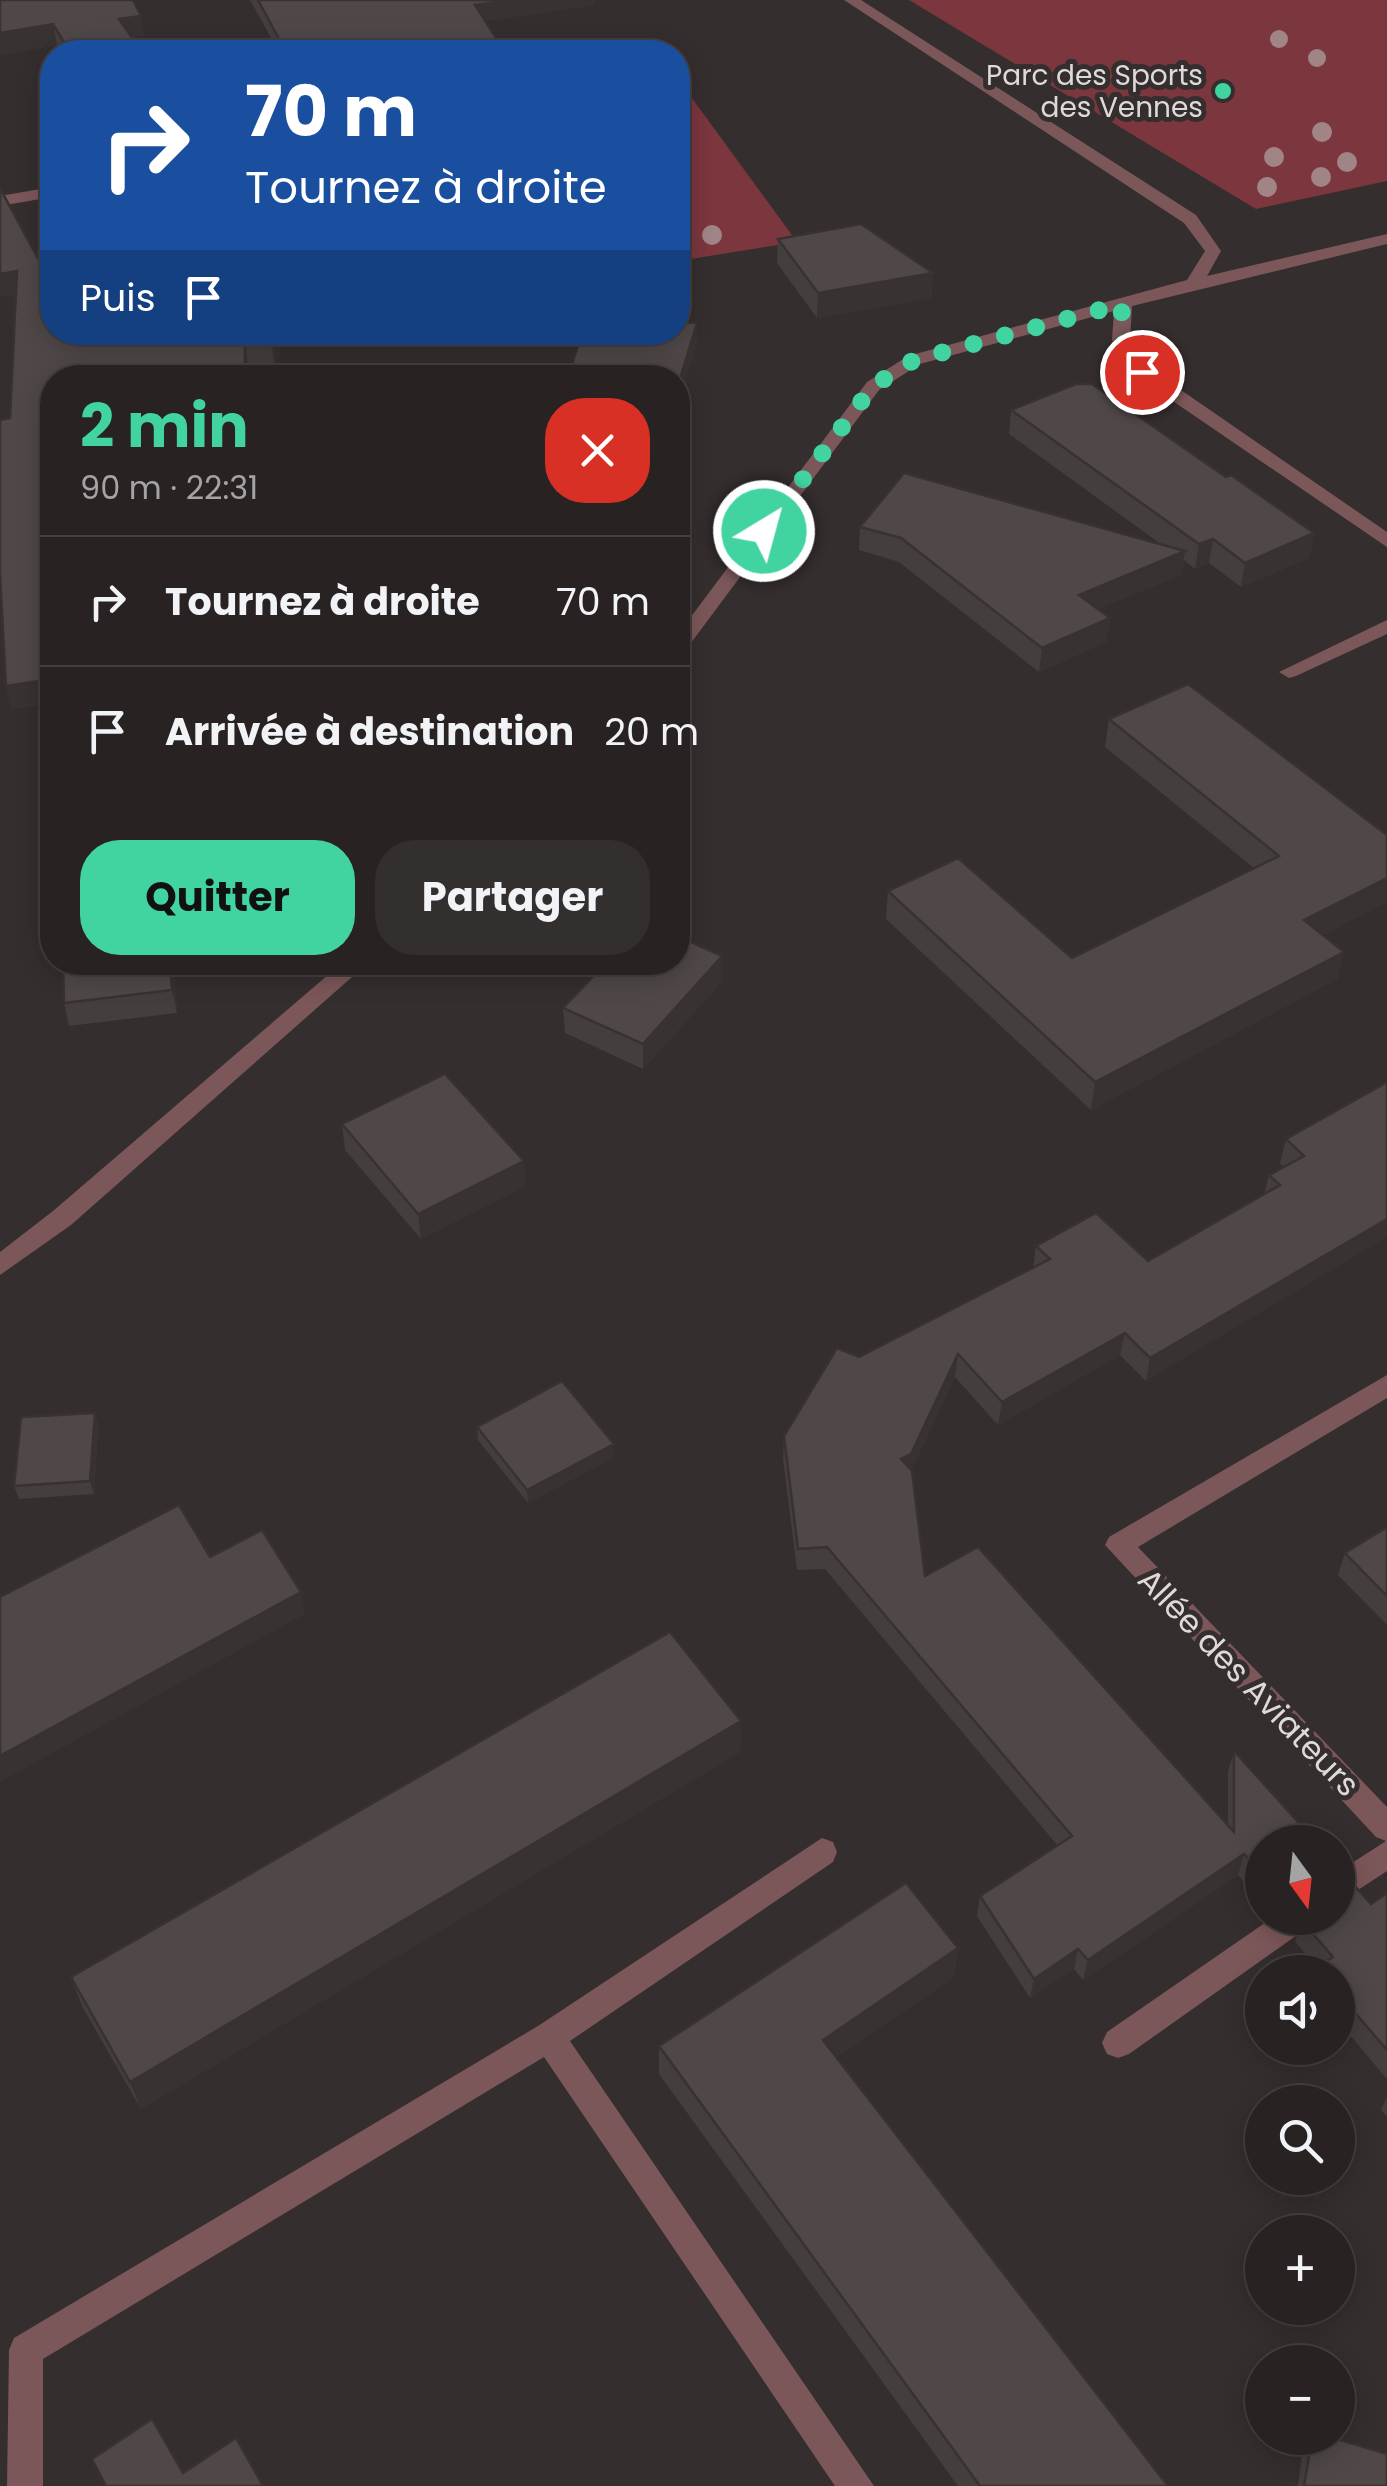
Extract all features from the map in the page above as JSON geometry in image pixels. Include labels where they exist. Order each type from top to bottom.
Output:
[{"type":"street","points":[[851,0],[1190,219],[1213,250],[1194,284]]},
{"type":"street","points":[[0,200],[40,194]]},
{"type":"street","points":[[690,631],[873,386],[914,360],[1194,284],[1387,239]]},
{"type":"street","points":[[1122,304],[1121,340],[1142,372],[1387,541]]},
{"type":"street","points":[[1289,672],[1387,626]]},
{"type":"street","points":[[0,1265],[62,1218],[343,975]]},
{"type":"street","name":"Allée des Aviateurs","points":[[1387,1385],[1119,1545],[1387,1828]]},
{"type":"street","points":[[25,2486],[26,2350],[549,2037],[822,1852]]},
{"type":"street","points":[[1355,1876],[1387,1854]]},
{"type":"street","points":[[1118,2043],[1272,1935]]},
{"type":"street","points":[[549,2037],[856,2486]]},
{"type":"shaded area","name":"Parc des Sports des Vennes","points":[[909,0],[1387,0],[1387,181],[1256,209]]},
{"type":"shaded area","points":[[690,95],[797,242],[690,259]]},
{"type":"building","points":[[0,0],[133,0],[141,16],[119,19],[134,40],[63,40],[53,24],[0,33]]},
{"type":"building","points":[[258,0],[512,0],[475,5],[497,40],[280,40]]},
{"type":"building","points":[[0,188],[40,262],[40,345],[245,345],[245,365],[40,365],[40,681],[6,686],[0,574],[0,420],[10,418],[17,271],[0,274]]},
{"type":"building","points":[[861,224],[933,273],[818,293],[778,239]]},
{"type":"building","points":[[690,323],[697,323],[684,365],[572,365],[578,345],[690,345]]},
{"type":"building","points":[[1076,384],[1092,384],[1314,533],[1245,563],[1213,539],[1199,544],[1011,410]]},
{"type":"building","points":[[904,473],[1185,551],[1079,595],[1110,618],[1042,648],[901,538],[860,527]]},
{"type":"building","points":[[1188,684],[1387,835],[1387,878],[1304,920],[1344,952],[1095,1082],[888,891],[958,858],[1072,958],[1279,856],[1109,719]]},
{"type":"building","points":[[690,941],[722,956],[643,1044],[563,1008],[595,975],[690,975]]},
{"type":"building","points":[[63,975],[171,975],[172,990],[64,1003]]},
{"type":"building","points":[[445,1074],[524,1161],[418,1214],[342,1124]]},
{"type":"building","points":[[1387,1082],[1387,1219],[1150,1358],[1125,1333],[1002,1402],[958,1354],[911,1454],[901,1459],[912,1471],[925,1576],[978,1547],[1234,1832],[1234,1751],[1301,1825],[1245,1825],[1245,1855],[1088,1960],[1078,1949],[1034,1979],[980,1896],[1072,1836],[827,1547],[798,1549],[784,1436],[837,1348],[859,1357],[1050,1259],[1036,1246],[1096,1213],[1148,1261],[1280,1185],[1269,1175],[1304,1156],[1286,1139]]},
{"type":"building","points":[[562,1381],[614,1444],[527,1490],[477,1427]]},
{"type":"building","points":[[95,1413],[90,1481],[14,1486],[21,1417]]},
{"type":"building","points":[[179,1505],[210,1557],[262,1530],[301,1592],[0,1756],[0,1597]]},
{"type":"building","points":[[1387,1527],[1387,1596],[1345,1553]]},
{"type":"building","points":[[670,1632],[741,1721],[130,2082],[71,1977]]},
{"type":"building","points":[[906,1883],[958,1948],[823,2040],[1168,2486],[980,2486],[659,2046]]},
{"type":"building","points":[[1355,1886],[1371,1904],[1387,1893],[1387,2050],[1355,2013],[1355,1955],[1331,1955],[1314,1935],[1355,1935]]},
{"type":"building","points":[[152,2419],[183,2473],[236,2438],[263,2486],[106,2486],[92,2459]]},
{"type":"building","points":[[1355,2444],[1387,2454],[1387,2486],[1304,2486],[1309,2455],[1355,2455]]},
{"type":"place","name":"Parc des Sports des Vennes","points":[[1223,91]]},
{"type":"route","points":[[764,531],[873,386],[914,360],[1122,304],[1121,340],[1142,372]]}]
